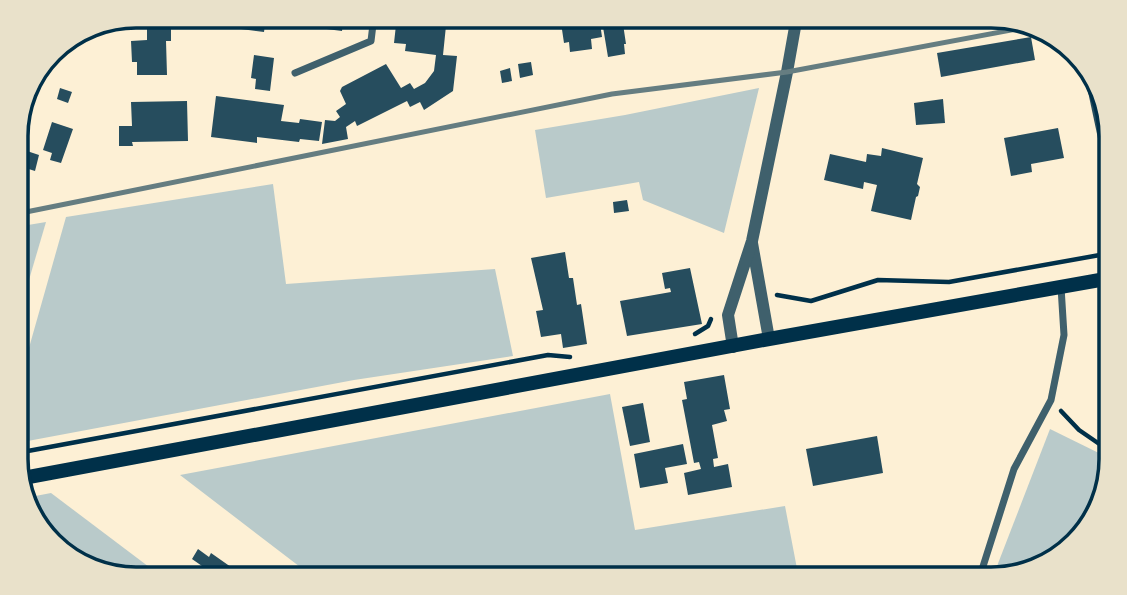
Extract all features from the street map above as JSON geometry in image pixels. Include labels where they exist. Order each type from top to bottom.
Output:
[{"type":"main road","points":[[30,477],[1099,280]]},
{"type":"street","points":[[295,73],[371,41],[373,28]]},
{"type":"street","points":[[733,347],[728,316],[752,242],[795,28]]},
{"type":"street","points":[[752,242],[769,339]]},
{"type":"street","points":[[983,567],[1014,469],[1051,400],[1064,335],[1061,286]]},
{"type":"path","points":[[769,294],[811,301],[878,280],[949,282],[1099,255]]},
{"type":"path","points":[[692,337],[708,326],[712,316]]},
{"type":"path","points":[[28,451],[548,355],[576,358]]},
{"type":"path","points":[[1051,400],[1079,430],[1099,444]]},
{"type":"shaded area","points":[[759,88],[724,233],[643,200],[639,182],[546,198],[535,130]]},
{"type":"shaded area","points":[[273,184],[286,284],[495,269],[513,356],[354,380],[28,441],[28,351],[66,217]]},
{"type":"shaded area","points":[[46,222],[28,283],[28,225]]},
{"type":"shaded area","points":[[610,394],[635,530],[785,506],[797,567],[300,567],[180,475]]},
{"type":"shaded area","points":[[1050,429],[1099,453],[1093,494],[1081,519],[1072,530],[1039,556],[997,567]]},
{"type":"shaded area","points":[[51,493],[149,567],[108,563],[76,549],[46,519],[35,496]]},
{"type":"building","points":[[234,28],[264,28],[264,32]]},
{"type":"building","points":[[319,28],[342,28],[342,31]]},
{"type":"building","points":[[396,28],[446,28],[443,55],[457,56],[453,91],[424,110],[420,102],[410,107],[407,101],[357,126],[355,121],[346,127],[348,139],[322,144],[325,120],[335,121],[340,117],[336,111],[346,104],[340,91],[342,87],[386,64],[401,88],[410,83],[414,89],[425,83],[434,71],[436,55],[405,51],[406,44],[394,43]]},
{"type":"building","points":[[562,28],[601,28],[602,37],[591,39],[592,49],[570,52],[569,42],[564,43]]},
{"type":"building","points":[[603,28],[624,28],[625,54],[608,57]]},
{"type":"building","points":[[147,29],[171,29],[171,41],[166,41],[167,75],[137,75],[137,62],[132,62],[131,41],[147,40]]},
{"type":"building","points":[[1031,37],[1035,60],[941,77],[937,53]]},
{"type":"building","points":[[254,55],[274,58],[270,91],[255,89],[256,79],[251,78]]},
{"type":"building","points":[[531,62],[533,75],[520,78],[518,64]]},
{"type":"building","points":[[510,68],[512,81],[502,83],[500,71]]},
{"type":"building","points":[[1087,87],[1098,122],[1099,143]]},
{"type":"building","points":[[60,88],[72,92],[68,103],[57,99]]},
{"type":"building","points":[[216,96],[284,105],[281,121],[299,123],[300,119],[322,122],[319,141],[300,139],[299,142],[257,137],[257,143],[211,137]]},
{"type":"building","points":[[943,99],[945,123],[916,125],[914,103]]},
{"type":"building","points":[[187,101],[188,141],[132,142],[133,146],[119,146],[119,126],[132,126],[131,102]]},
{"type":"building","points":[[52,122],[73,129],[61,163],[50,160],[52,153],[43,150]]},
{"type":"building","points":[[1058,128],[1064,158],[1031,164],[1032,172],[1011,176],[1004,138]]},
{"type":"building","points":[[882,148],[923,158],[917,184],[920,187],[911,220],[871,211],[877,185],[864,182],[863,189],[824,180],[830,154],[866,162],[867,154],[881,156]]},
{"type":"building","points":[[28,151],[39,155],[35,171],[28,169]]},
{"type":"building","points":[[627,200],[629,211],[614,213],[613,202]]},
{"type":"building","points":[[565,252],[577,305],[581,304],[587,344],[563,348],[561,334],[541,337],[536,311],[543,310],[531,258]]},
{"type":"building","points":[[690,268],[702,324],[627,336],[620,301],[671,292],[670,288],[665,289],[662,273]]},
{"type":"building","points":[[724,375],[730,409],[724,410],[727,421],[712,425],[718,458],[713,459],[714,467],[728,464],[732,487],[688,495],[684,473],[701,469],[699,462],[694,463],[682,400],[687,399],[684,382]]},
{"type":"building","points":[[643,403],[650,442],[630,446],[622,407]]},
{"type":"building","points":[[877,436],[883,473],[813,486],[806,449]]},
{"type":"building","points":[[683,444],[687,464],[665,468],[668,483],[640,488],[634,454]]},
{"type":"building","points":[[198,549],[209,557],[211,553],[231,567],[201,567],[192,559]]},
{"type":"railway","points":[[28,212],[612,94],[787,72],[1011,30]]}]
